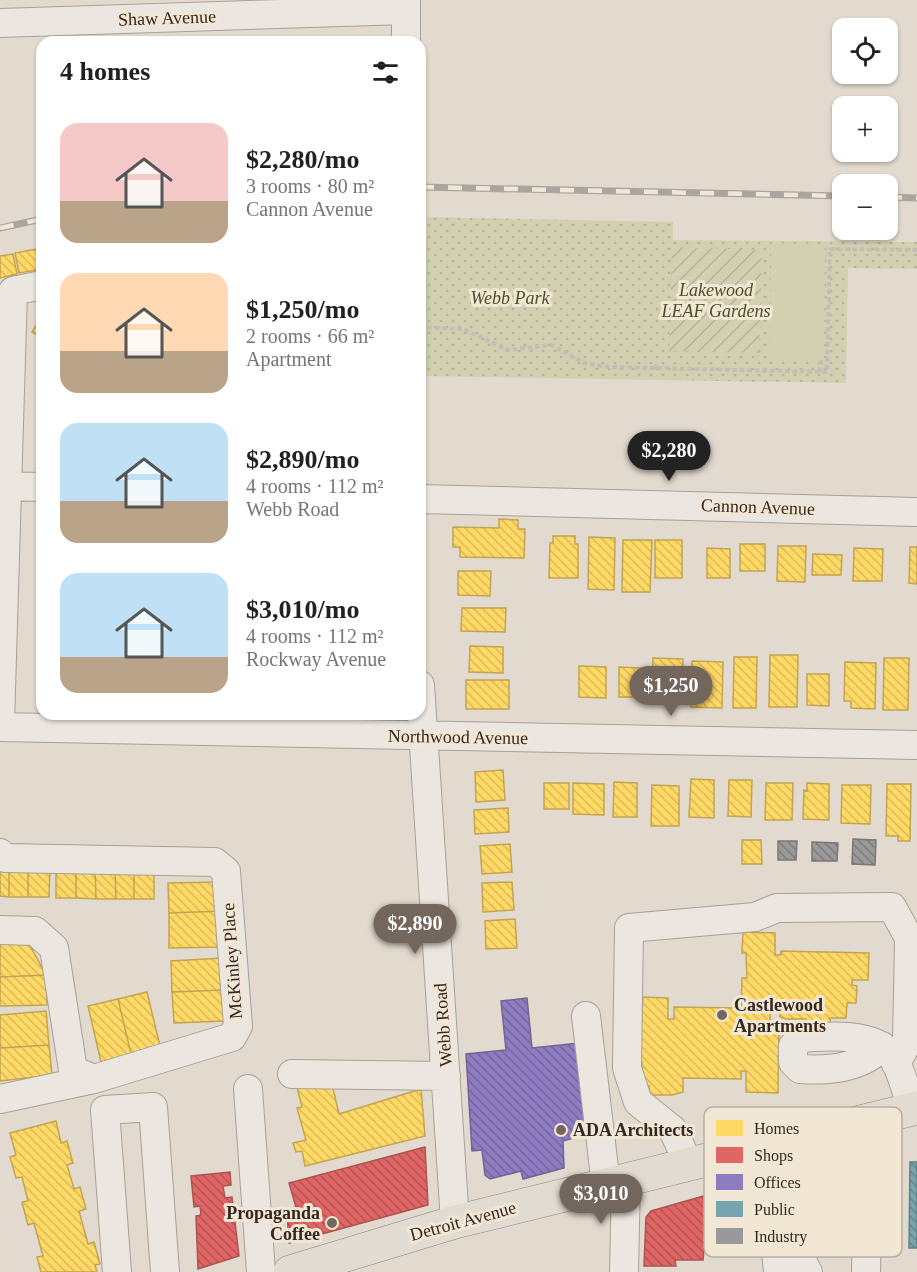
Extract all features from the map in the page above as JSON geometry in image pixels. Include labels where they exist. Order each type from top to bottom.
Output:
[{"type":"main road","name":"Detroit Avenue","points":[[290,1272],[455,1222],[704,1161]]},
{"type":"street","name":"Shaw Avenue","points":[[0,23],[406,5]]},
{"type":"street","points":[[406,5],[406,36]]},
{"type":"street","points":[[0,725],[7,292],[36,286]]},
{"type":"street","points":[[4,486],[36,488]]},
{"type":"street","name":"Cannon Avenue","points":[[426,498],[917,512]]},
{"type":"street","name":"Webb Road","points":[[423,720],[455,1222]]},
{"type":"street","name":"Northwood Avenue","points":[[0,725],[917,746]]},
{"type":"street","name":"McKinley Place","points":[[0,853],[5,858],[215,862],[226,871],[238,1026],[232,1037],[94,1079],[0,1100]]},
{"type":"street","points":[[689,1165],[674,1130],[638,1102],[627,1068],[628,928],[755,917],[777,908],[892,907],[909,938],[907,1043],[889,1055],[914,1109]]},
{"type":"street","points":[[0,930],[35,931],[54,948],[73,1070],[94,1079]]},
{"type":"street","points":[[586,1016],[616,1182],[624,1272]]},
{"type":"street","points":[[292,1074],[446,1076]]},
{"type":"street","points":[[248,1089],[261,1272]]},
{"type":"street","points":[[117,1272],[105,1110],[153,1107],[165,1272]]},
{"type":"street","points":[[776,1257],[778,1272]]},
{"type":"street","points":[[802,1257],[808,1272]]},
{"type":"street","points":[[866,1257],[866,1272]]},
{"type":"path","points":[[426,327],[463,329],[508,350],[552,345],[593,366],[827,372],[830,249],[917,250]]},
{"type":"path","points":[[820,372],[821,359]]},
{"type":"path","points":[[656,361],[656,369]]},
{"type":"green space","name":"Webb Park","points":[[427,217],[673,222],[673,240],[917,242],[917,269],[848,268],[846,383],[426,376]]},
{"type":"green space","points":[[771,243],[825,244],[824,359],[770,358]]},
{"type":"green space","name":"Lakewood LEAF Gardens","points":[[672,247],[762,250],[759,353],[669,351]]},
{"type":"building: Homes","points":[[36,249],[36,270],[19,273],[15,253]]},
{"type":"building: Homes","points":[[13,254],[17,274],[0,278],[0,256]]},
{"type":"building: Homes","points":[[499,519],[518,520],[518,529],[525,529],[524,558],[460,557],[460,547],[453,547],[453,527],[499,528]]},
{"type":"building: Homes","points":[[553,536],[575,536],[575,544],[578,544],[578,578],[549,578],[550,543],[553,543]]},
{"type":"building: Homes","points":[[589,537],[615,538],[614,590],[588,589]]},
{"type":"building: Homes","points":[[623,540],[652,540],[650,592],[622,592]]},
{"type":"building: Homes","points":[[655,540],[682,540],[682,578],[655,578]]},
{"type":"building: Homes","points":[[740,544],[765,544],[765,571],[740,571]]},
{"type":"building: Homes","points":[[778,546],[806,546],[805,582],[777,581]]},
{"type":"building: Homes","points":[[910,547],[917,547],[917,584],[909,583]]},
{"type":"building: Homes","points":[[707,548],[730,549],[730,578],[707,578]]},
{"type":"building: Homes","points":[[854,548],[883,549],[882,581],[853,581]]},
{"type":"building: Homes","points":[[813,554],[842,555],[841,575],[812,575]]},
{"type":"building: Homes","points":[[458,571],[491,571],[490,596],[458,595]]},
{"type":"building: Homes","points":[[462,608],[506,608],[505,632],[461,631]]},
{"type":"building: Homes","points":[[470,646],[503,647],[503,673],[469,672]]},
{"type":"building: Homes","points":[[770,655],[798,655],[797,707],[769,707]]},
{"type":"building: Homes","points":[[734,657],[757,657],[756,708],[733,708]]},
{"type":"building: Homes","points":[[653,658],[683,659],[682,698],[652,698]]},
{"type":"building: Homes","points":[[884,658],[909,658],[908,710],[883,710]]},
{"type":"building: Homes","points":[[692,661],[723,662],[722,708],[691,707]]},
{"type":"building: Homes","points":[[845,662],[876,663],[875,709],[851,708],[851,701],[844,701]]},
{"type":"building: Homes","points":[[579,666],[606,667],[606,698],[579,697]]},
{"type":"building: Homes","points":[[619,667],[641,668],[640,697],[619,697]]},
{"type":"building: Homes","points":[[807,674],[829,674],[829,706],[807,705]]},
{"type":"building: Homes","points":[[466,680],[509,680],[509,709],[466,709]]},
{"type":"building: Homes","points":[[503,770],[505,800],[476,802],[475,772]]},
{"type":"building: Homes","points":[[691,779],[714,780],[714,818],[689,817]]},
{"type":"building: Homes","points":[[729,780],[752,780],[751,817],[728,816]]},
{"type":"building: Homes","points":[[614,782],[637,783],[637,817],[613,817]]},
{"type":"building: Homes","points":[[544,783],[569,783],[569,809],[544,809]]},
{"type":"building: Homes","points":[[573,783],[604,784],[604,815],[573,814]]},
{"type":"building: Homes","points":[[766,783],[793,783],[792,820],[765,820]]},
{"type":"building: Homes","points":[[807,783],[829,784],[829,820],[803,819],[804,790],[807,791]]},
{"type":"building: Homes","points":[[887,784],[911,784],[910,841],[898,841],[898,836],[886,836]]},
{"type":"building: Homes","points":[[652,785],[679,786],[679,826],[651,826]]},
{"type":"building: Homes","points":[[842,785],[871,785],[870,824],[841,823]]},
{"type":"building: Homes","points":[[508,808],[509,832],[475,834],[474,810]]},
{"type":"building: Homes","points":[[742,840],[761,840],[762,864],[742,864]]},
{"type":"building: Homes","points":[[510,844],[512,872],[482,874],[480,846]]},
{"type":"building: Homes","points":[[0,865],[9,866],[9,897],[0,896]]},
{"type":"building: Homes","points":[[9,866],[28,866],[28,897],[9,897]]},
{"type":"building: Homes","points":[[28,866],[50,866],[49,897],[28,897]]},
{"type":"building: Homes","points":[[56,867],[76,868],[76,898],[56,898]]},
{"type":"building: Homes","points":[[76,868],[95,868],[96,899],[76,898]]},
{"type":"building: Homes","points":[[95,868],[115,868],[116,899],[96,899]]},
{"type":"building: Homes","points":[[115,868],[134,868],[134,899],[116,899]]},
{"type":"building: Homes","points":[[134,868],[154,868],[154,899],[134,899]]},
{"type":"building: Homes","points":[[221,882],[222,911],[169,913],[168,883]]},
{"type":"building: Homes","points":[[512,882],[514,910],[483,912],[482,883]]},
{"type":"building: Homes","points":[[222,911],[222,947],[169,948],[169,913]]},
{"type":"building: Homes","points":[[515,919],[517,948],[486,949],[485,921]]},
{"type":"building: Homes","name":"Castlewood Apartments","points":[[743,932],[775,933],[775,955],[781,955],[781,951],[869,953],[868,980],[852,980],[852,985],[857,986],[856,1003],[847,1003],[846,1018],[830,1018],[831,1029],[806,1029],[806,1019],[786,1019],[780,1017],[780,1013],[770,1012],[770,1027],[779,1027],[778,1093],[746,1092],[746,1071],[741,1071],[741,1079],[683,1078],[683,1092],[672,1095],[649,1095],[649,1086],[642,1085],[642,1062],[639,1062],[643,997],[668,998],[668,1019],[674,1019],[674,1007],[741,1008],[742,978],[747,978],[746,953],[742,953]]},
{"type":"building: Homes","points":[[28,942],[46,975],[0,977],[0,944]]},
{"type":"building: Homes","points":[[223,958],[224,990],[172,992],[171,961]]},
{"type":"building: Homes","points":[[46,975],[47,1005],[0,1006],[0,977]]},
{"type":"building: Homes","points":[[224,990],[225,1021],[174,1023],[172,992]]},
{"type":"building: Homes","points":[[147,992],[160,1046],[131,1054],[118,999]]},
{"type":"building: Homes","points":[[118,999],[131,1054],[101,1062],[88,1006]]},
{"type":"building: Homes","points":[[46,1011],[49,1045],[0,1048],[0,1015]]},
{"type":"building: Homes","points":[[49,1045],[52,1075],[0,1081],[0,1048]]},
{"type":"building: Homes","points":[[295,1079],[331,1080],[339,1114],[421,1089],[425,1136],[305,1166],[302,1151],[296,1152],[293,1143],[306,1140],[297,1108],[302,1107]]},
{"type":"building: Homes","points":[[56,1121],[61,1143],[67,1141],[73,1163],[67,1165],[74,1189],[80,1187],[86,1209],[79,1211],[88,1244],[94,1242],[100,1264],[95,1265],[97,1272],[41,1272],[37,1257],[43,1256],[34,1223],[28,1225],[22,1202],[28,1201],[22,1177],[16,1178],[10,1157],[16,1155],[10,1133]]},
{"type":"building: Shops","points":[[425,1147],[428,1205],[289,1243],[287,1210],[296,1207],[289,1183]]},
{"type":"building: Shops","points":[[230,1172],[231,1185],[223,1186],[225,1198],[232,1197],[239,1256],[198,1269],[196,1216],[201,1215],[200,1206],[194,1207],[191,1176]]},
{"type":"building: Shops","points":[[704,1196],[703,1260],[675,1260],[676,1266],[644,1266],[646,1217],[651,1211]]},
{"type":"building: Offices","points":[[527,998],[532,1048],[579,1043],[587,1134],[563,1141],[564,1168],[523,1179],[521,1171],[490,1179],[485,1175],[482,1150],[472,1151],[466,1054],[506,1050],[501,1001]]},
{"type":"building: Public","points":[[910,1162],[917,1162],[917,1248],[909,1248]]},
{"type":"building: Industry","points":[[853,839],[876,840],[875,865],[852,864]]},
{"type":"building: Industry","points":[[778,841],[797,841],[796,860],[778,860]]},
{"type":"building: Industry","points":[[812,842],[838,843],[837,861],[812,861]]},
{"type":"railway","points":[[426,187],[832,196]]},
{"type":"railway","points":[[898,197],[917,198]]},
{"type":"railway","points":[[0,228],[36,220]]},
{"type":"place","name":"Castlewood Apartments","points":[[722,1015]]},
{"type":"place","name":"ADA Architects","points":[[561,1130]]},
{"type":"place","name":"Propaganda Coffee","points":[[332,1223]]}]
